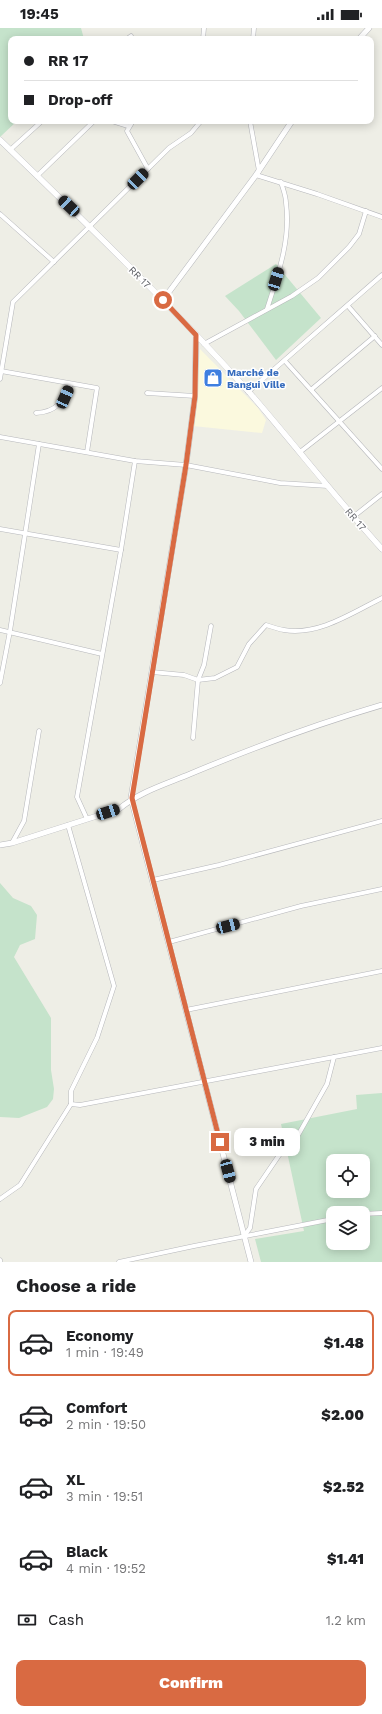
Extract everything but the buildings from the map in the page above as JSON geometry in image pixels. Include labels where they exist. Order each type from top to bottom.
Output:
[{"type":"main road","name":"RR 17","points":[[0,140],[90,226],[196,335],[248,392],[382,549]]},
{"type":"street","points":[[362,36],[369,28]]},
{"type":"street","points":[[10,150],[39,124]]},
{"type":"street","points":[[37,176],[91,124]]},
{"type":"street","points":[[122,124],[128,126],[127,131],[148,169]]},
{"type":"street","points":[[0,379],[13,302],[169,148],[191,133],[198,124]]},
{"type":"street","points":[[250,124],[258,173]]},
{"type":"street","points":[[163,300],[258,173],[290,124]]},
{"type":"street","points":[[258,173],[382,217]]},
{"type":"street","points":[[267,309],[281,264],[287,236],[286,203],[281,182]]},
{"type":"street","points":[[204,344],[292,296],[318,278],[349,247],[361,230],[366,211]]},
{"type":"street","points":[[0,214],[54,262]]},
{"type":"street","points":[[248,392],[348,306],[382,274]]},
{"type":"street","points":[[348,306],[382,344]]},
{"type":"street","points":[[196,335],[195,396],[186,465],[132,798],[251,1262]]},
{"type":"street","points":[[312,388],[375,336]]},
{"type":"street","points":[[285,361],[312,388],[382,469]]},
{"type":"street","points":[[1,371],[97,388],[87,452]]},
{"type":"street","points":[[36,413],[46,412],[58,406],[65,397],[71,384]]},
{"type":"street","points":[[300,452],[382,388]]},
{"type":"street","points":[[147,393],[195,396]]},
{"type":"street","points":[[0,437],[135,461],[186,465],[280,483],[328,486]]},
{"type":"street","points":[[0,683],[10,631],[39,444]]},
{"type":"street","points":[[87,819],[77,797],[121,550],[135,461]]},
{"type":"street","points":[[354,517],[382,494]]},
{"type":"street","points":[[0,529],[121,550]]},
{"type":"street","points":[[152,672],[184,675],[198,680],[215,678],[237,667],[248,644],[266,626],[285,631],[306,630],[325,626],[382,598]]},
{"type":"street","points":[[193,738],[198,680],[204,665],[211,626]]},
{"type":"street","points":[[0,630],[10,631],[102,654]]},
{"type":"street","points":[[0,845],[12,843],[119,809],[132,798],[213,764],[320,724],[382,704]]},
{"type":"street","points":[[12,843],[24,821],[39,731]]},
{"type":"street","points":[[153,880],[220,865],[382,821]]},
{"type":"street","points":[[0,1200],[20,1185],[71,1104],[71,1091],[97,1038],[114,986],[68,825]]},
{"type":"street","points":[[169,942],[301,906],[382,889]]},
{"type":"street","points":[[186,1010],[382,971]]},
{"type":"street","points":[[71,1104],[80,1105],[382,1048]]},
{"type":"street","points":[[244,1236],[250,1228],[256,1188],[284,1148],[297,1137],[327,1084],[334,1057]]},
{"type":"street","points":[[370,1214],[382,1213]]},
{"type":"street","points":[[119,1262],[326,1220]]},
{"type":"shaded area","name":"Marché de Bangui Ville","points":[[200,349],[258,408],[266,420],[262,433],[193,426]]},
{"type":"green space","points":[[0,28],[81,28],[83,36],[8,36],[8,124],[14,124],[0,137]]},
{"type":"green space","points":[[276,264],[321,318],[276,360],[239,311],[225,296]]},
{"type":"green space","points":[[0,883],[13,898],[31,906],[37,915],[35,939],[20,945],[14,957],[51,1018],[51,1070],[54,1089],[53,1099],[47,1107],[19,1118],[0,1117]]},
{"type":"green space","points":[[382,1093],[382,1262],[261,1262],[255,1239],[304,1231],[281,1124],[357,1109],[356,1095]]},
{"type":"place","name":"Marché de Bangui Ville","points":[[213,378]]},
{"type":"route","points":[[163,300],[196,335],[195,396],[186,465],[132,798],[220,1142]]}]
